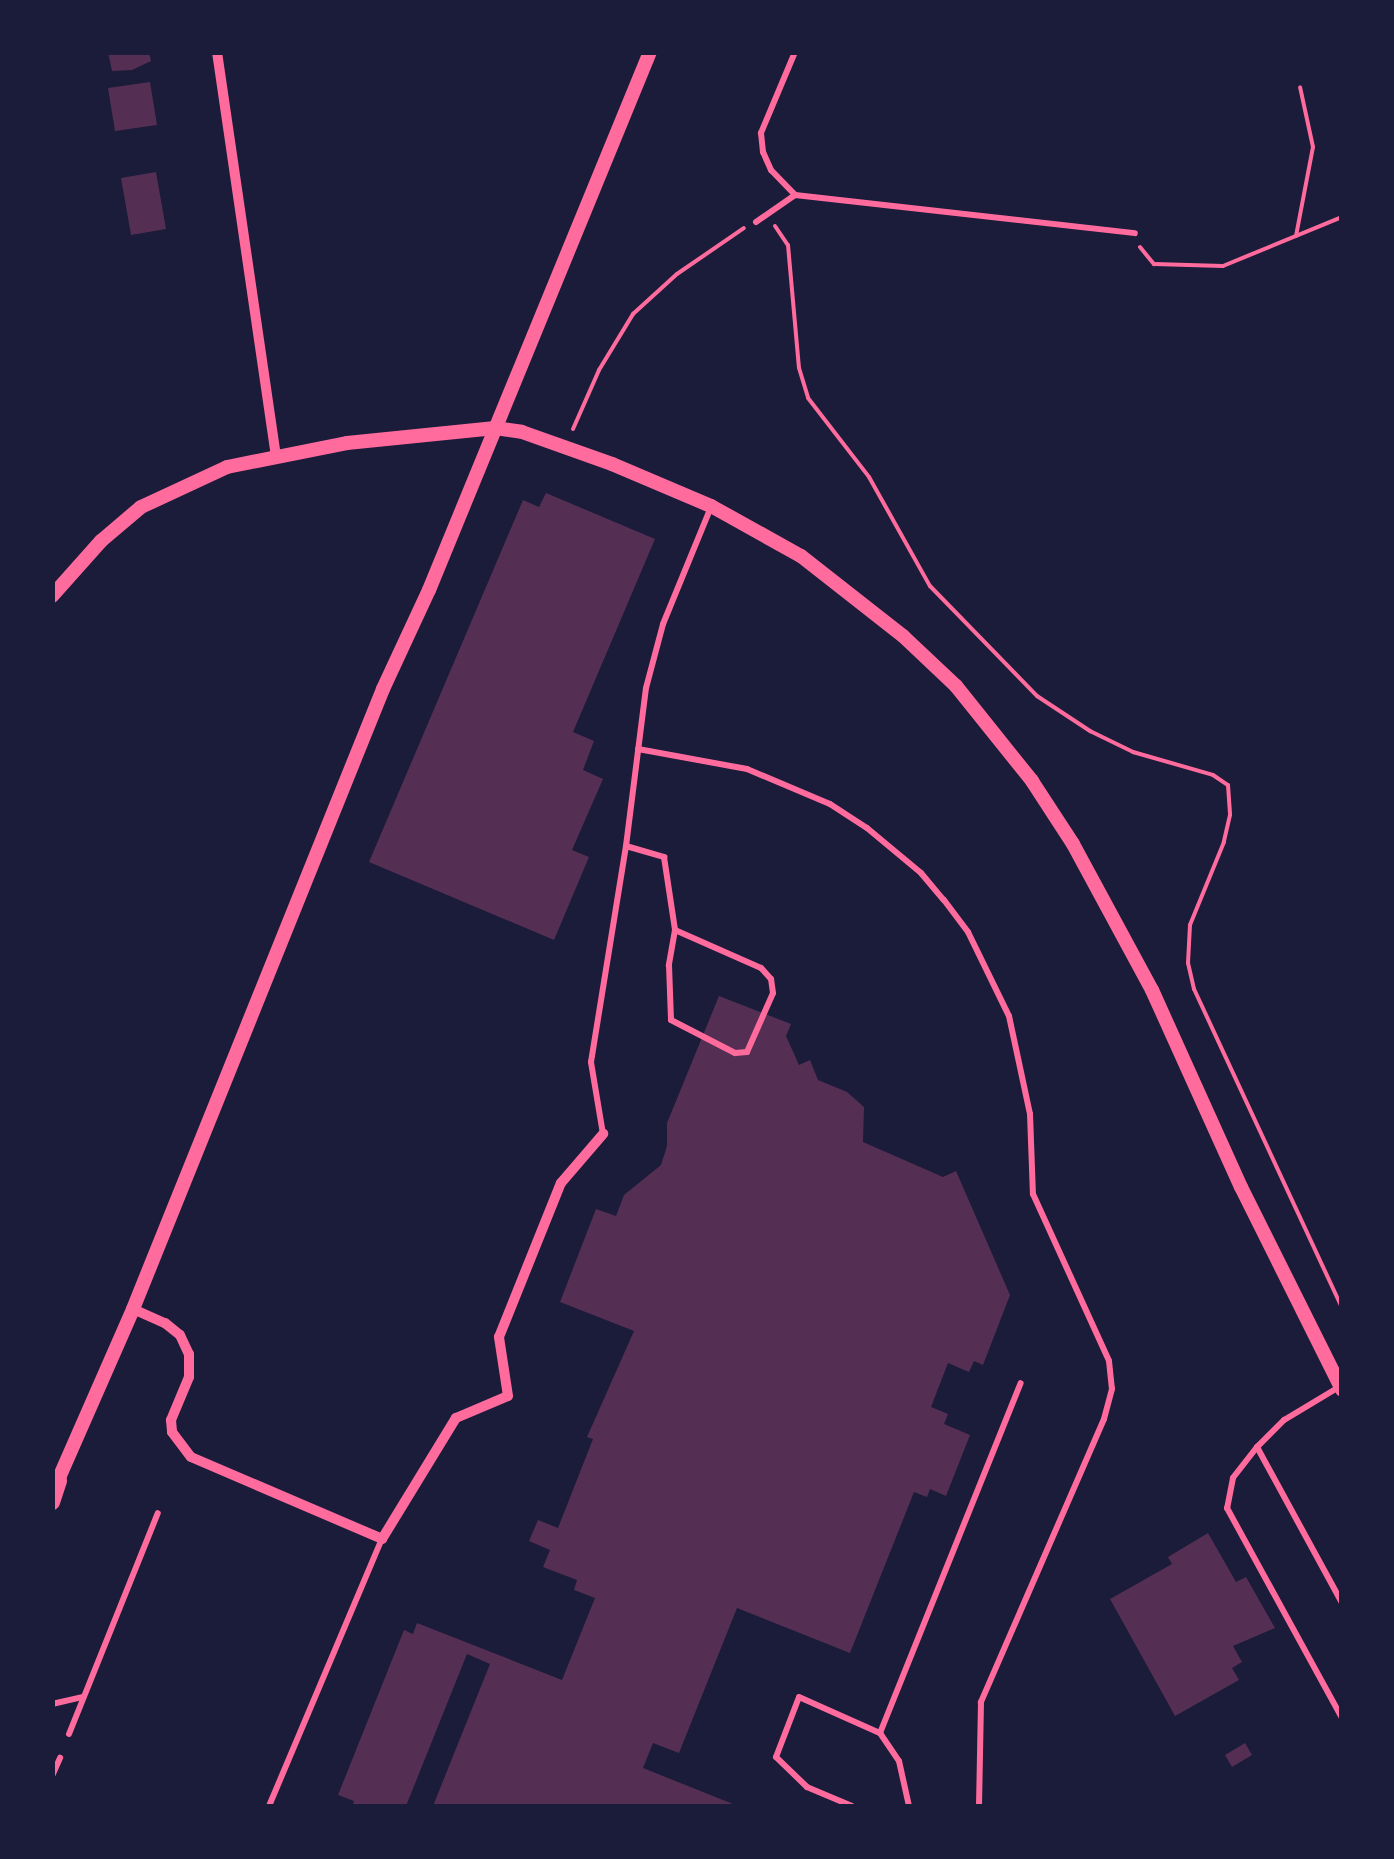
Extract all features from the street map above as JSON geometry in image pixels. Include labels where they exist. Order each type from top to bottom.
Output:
[{"type":"main road","points":[[52,1502],[56,1486]]},
{"type":"street","points":[[217,52],[276,455]]},
{"type":"street","points":[[56,1486],[133,1308],[384,689],[650,52]]},
{"type":"street","points":[[52,596],[101,540],[141,507],[189,482],[276,455],[495,428],[522,432],[711,506],[801,556],[903,636],[956,686],[1032,781],[1106,898],[1341,1388]]},
{"type":"street","points":[[133,1308],[166,1322],[180,1335],[189,1354],[189,1377],[171,1420],[177,1440],[191,1456],[382,1539],[456,1418],[508,1396],[499,1337],[561,1183],[603,1134]]},
{"type":"lane","points":[[795,52],[762,133],[763,152],[772,170],[795,195],[1134,233]]},
{"type":"lane","points":[[756,222],[795,195]]},
{"type":"lane","points":[[603,1134],[590,1062],[651,664],[711,506]]},
{"type":"lane","points":[[638,749],[747,769],[830,804],[867,828],[921,873],[944,900],[976,947],[1009,1016],[1030,1114],[1032,1194],[1109,1361],[1112,1389],[1104,1419],[981,1702],[980,1806]]},
{"type":"lane","points":[[626,846],[664,857],[675,930],[669,965],[671,1020],[735,1053],[747,1052],[764,1020],[773,993],[772,979],[761,968],[675,930]]},
{"type":"lane","points":[[880,1733],[1021,1383]]},
{"type":"lane","points":[[1341,1388],[1284,1420],[1257,1448],[1233,1478],[1228,1508],[1342,1718]]},
{"type":"lane","points":[[1257,1448],[1342,1603]]},
{"type":"lane","points":[[70,1734],[158,1513]]},
{"type":"lane","points":[[268,1806],[382,1539]]},
{"type":"lane","points":[[52,1704],[84,1696]]},
{"type":"lane","points":[[852,1806],[807,1786],[776,1757],[799,1697],[880,1733],[899,1761],[910,1806]]},
{"type":"lane","points":[[52,1776],[60,1758]]},
{"type":"path","points":[[1296,236],[1314,147],[1300,87]]},
{"type":"path","points":[[1134,233],[1143,254],[1154,264],[1200,268],[1241,261],[1342,217]]},
{"type":"path","points":[[566,448],[599,370],[633,314],[678,274],[756,222],[778,228],[788,245],[799,368],[808,398],[869,477],[906,551],[947,607],[1037,696],[1090,731],[1133,752],[1223,778],[1228,786],[1231,794],[1224,842],[1190,925],[1188,964],[1194,989],[1342,1308]]},
{"type":"building","points":[[108,52],[149,52],[151,61],[132,70],[112,71]]},
{"type":"building","points":[[150,82],[157,125],[115,131],[108,88]]},
{"type":"building","points":[[156,172],[166,229],[131,235],[121,178]]},
{"type":"building","points":[[546,493],[655,539],[573,732],[594,741],[583,770],[603,779],[572,850],[589,857],[554,940],[369,862],[523,500],[539,507]]},
{"type":"building","points":[[719,996],[791,1024],[786,1036],[799,1065],[810,1060],[818,1080],[847,1092],[864,1107],[863,1142],[943,1177],[956,1171],[1010,1295],[983,1365],[974,1361],[969,1372],[948,1363],[931,1407],[948,1414],[944,1424],[970,1435],[946,1496],[930,1489],[927,1497],[914,1492],[850,1653],[737,1608],[679,1753],[653,1743],[643,1768],[738,1806],[433,1806],[490,1664],[467,1654],[406,1806],[353,1805],[354,1801],[338,1795],[404,1630],[413,1634],[417,1623],[562,1680],[595,1598],[574,1590],[577,1580],[543,1567],[550,1550],[529,1541],[538,1520],[558,1528],[593,1439],[587,1437],[634,1331],[560,1302],[596,1209],[616,1216],[624,1195],[661,1165],[667,1146],[667,1123]]},
{"type":"building","points":[[1208,1533],[1236,1582],[1246,1577],[1275,1628],[1233,1646],[1242,1662],[1232,1668],[1239,1680],[1175,1716],[1110,1599],[1172,1564],[1168,1557]]},
{"type":"building","points":[[1245,1743],[1252,1755],[1232,1767],[1225,1755]]}]
